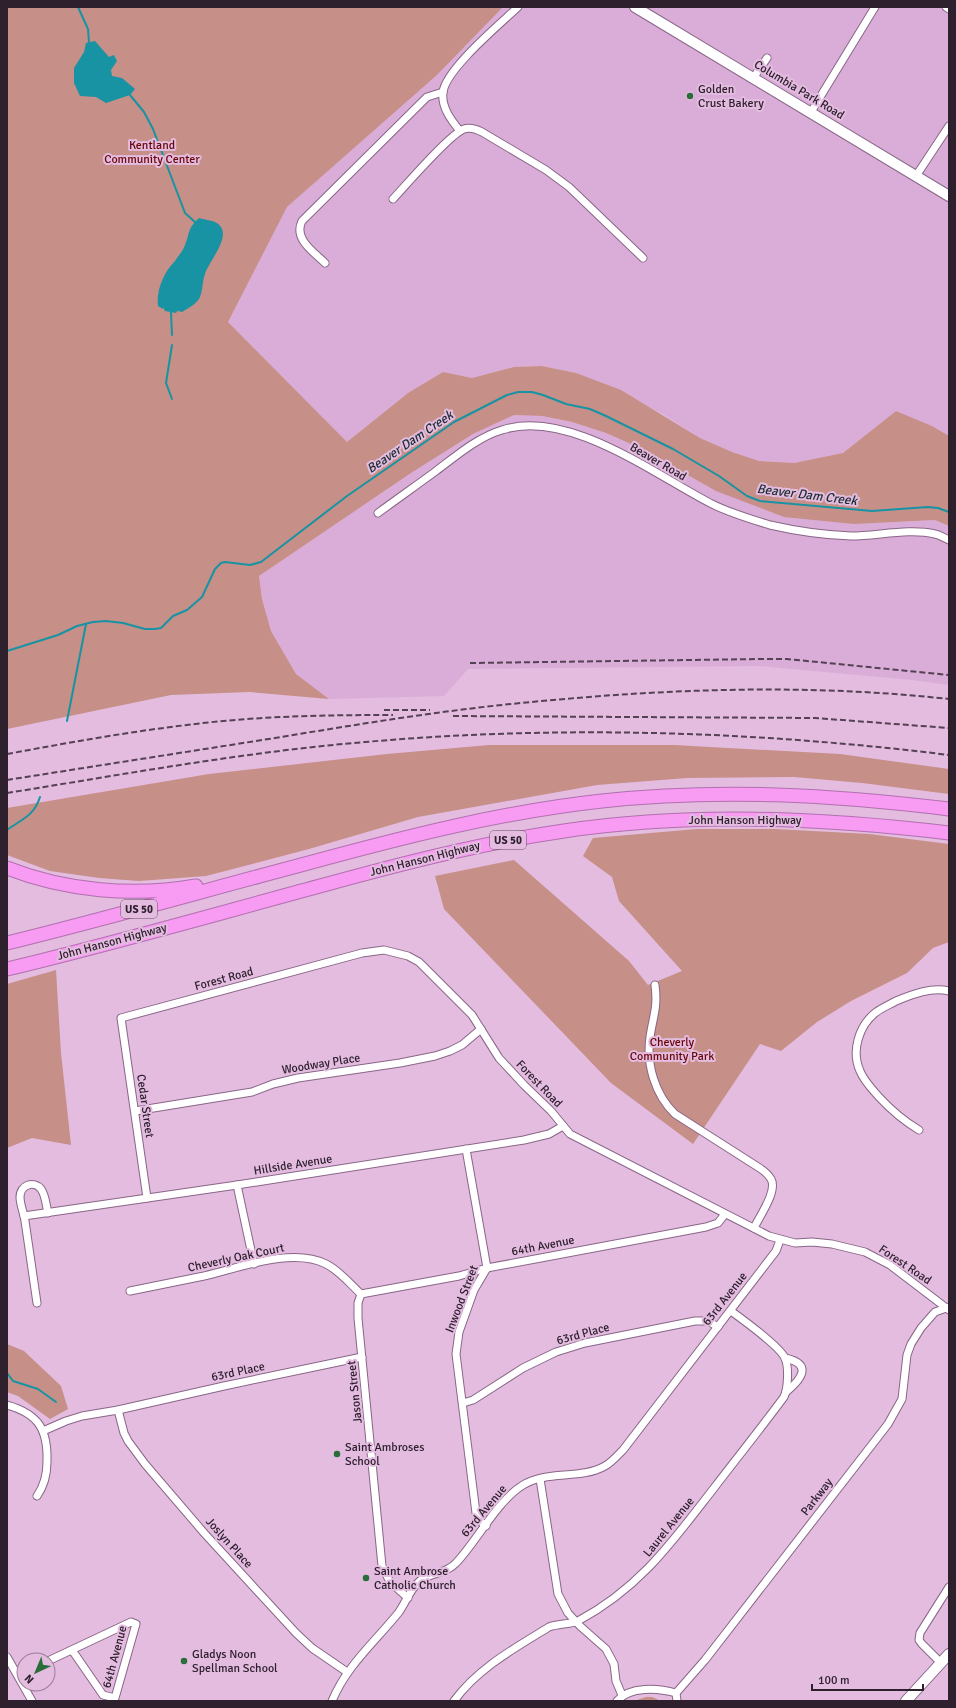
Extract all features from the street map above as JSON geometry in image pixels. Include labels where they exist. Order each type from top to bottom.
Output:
[{"type":"highway","name":"John Hanson Highway","points":[[7,943],[448,826],[525,812],[623,799],[682,795],[792,795],[851,799],[949,809]]},
{"type":"highway","name":"John Hanson Highway","points":[[7,969],[78,952],[410,862],[488,844],[566,830],[660,821],[751,819],[804,820],[863,824],[949,834]]},
{"type":"highway","points":[[7,868],[59,884],[102,890],[124,891],[154,891],[183,888],[227,879],[270,873]]},
{"type":"highway","points":[[7,977],[44,967],[78,952]]},
{"type":"street","points":[[460,131],[450,118],[444,106],[443,92],[448,78],[462,62],[518,7]]},
{"type":"street","name":"Columbia Park Road","points":[[635,7],[754,77],[949,196]]},
{"type":"street","points":[[811,112],[875,7]]},
{"type":"street","points":[[754,77],[767,58]]},
{"type":"street","points":[[325,263],[301,238],[299,230],[302,221],[427,96],[443,92]]},
{"type":"street","points":[[916,176],[949,126]]},
{"type":"street","points":[[393,199],[442,147],[460,131],[466,128],[473,128],[546,170],[569,187],[643,258]]},
{"type":"street","name":"Beaver Road","points":[[378,513],[470,447],[489,436],[502,430],[523,426],[538,426],[582,436],[610,447],[714,505],[742,516],[770,524],[820,534],[850,536],[911,533],[930,534],[949,540]]},
{"type":"street","name":"Forest Road","points":[[120,1018],[362,953],[384,950],[408,956],[419,962],[463,1005],[481,1029],[499,1058],[551,1111],[562,1126],[579,1140],[725,1214],[780,1240],[795,1243],[812,1242],[832,1244],[865,1252],[890,1265],[948,1308]]},
{"type":"street","points":[[655,985],[656,1006],[649,1044],[653,1079],[658,1092],[668,1107],[678,1117],[758,1166],[772,1180],[772,1192],[754,1228]]},
{"type":"street","points":[[919,1130],[899,1117],[866,1082],[860,1071],[857,1060],[858,1037],[869,1018],[881,1008],[932,989],[949,991]]},
{"type":"street","name":"Cedar Street","points":[[120,1018],[147,1198]]},
{"type":"street","name":"Woodway Place","points":[[135,1111],[252,1092],[285,1080],[400,1063],[435,1056],[462,1045],[481,1029]]},
{"type":"street","name":"Hillside Avenue","points":[[24,1216],[237,1185],[535,1138],[549,1134],[562,1126]]},
{"type":"street","name":"Inwood Street","points":[[466,1149],[487,1268],[472,1297],[459,1332],[457,1344],[459,1380],[476,1513],[480,1521],[486,1526]]},
{"type":"street","points":[[37,1303],[20,1196],[20,1192],[24,1187],[31,1184],[38,1186],[43,1193],[48,1213]]},
{"type":"street","points":[[237,1185],[254,1264]]},
{"type":"street","name":"64th Avenue","points":[[361,1294],[459,1276],[487,1268],[706,1227],[718,1223],[725,1214]]},
{"type":"street","name":"63rd Avenue","points":[[332,1701],[347,1672],[391,1621],[421,1580],[453,1567],[498,1509],[515,1491],[530,1481],[592,1471],[605,1466],[614,1459],[632,1439],[776,1252],[780,1240]]},
{"type":"street","name":"Cheverly Oak Court","points":[[130,1291],[254,1264],[292,1258],[316,1260],[326,1264],[361,1294]]},
{"type":"street","name":"Jason Street","points":[[361,1294],[358,1309],[382,1566],[390,1582],[408,1598]]},
{"type":"street","name":"Parkway","points":[[676,1693],[705,1660],[888,1424],[902,1398],[907,1355],[911,1344],[921,1328],[935,1312],[948,1308]]},
{"type":"street","points":[[731,1311],[756,1330],[785,1358],[787,1384],[786,1392]]},
{"type":"street","name":"63rd Place","points":[[463,1403],[473,1400],[542,1358],[585,1343],[695,1321],[708,1321],[718,1327]]},
{"type":"street","name":"63rd Place","points":[[43,1431],[82,1416],[118,1410],[362,1357]]},
{"type":"street","name":"Laurel Avenue","points":[[454,1701],[479,1675],[500,1658],[549,1627],[557,1624],[576,1622],[625,1590],[653,1564],[775,1410],[784,1398],[786,1392],[797,1382],[803,1372],[802,1367],[800,1364],[785,1358]]},
{"type":"street","points":[[7,1406],[25,1412],[43,1431],[46,1439],[47,1466],[42,1488],[37,1496]]},
{"type":"street","name":"Joslyn Place","points":[[118,1410],[124,1433],[132,1446],[205,1534],[296,1633],[312,1648],[347,1672]]},
{"type":"street","points":[[540,1479],[558,1594],[561,1603],[576,1622],[606,1649],[614,1664],[616,1681],[622,1695]]},
{"type":"street","points":[[942,1662],[919,1640],[920,1633],[949,1587]]},
{"type":"street","name":"64th Avenue","points":[[56,1657],[131,1622],[136,1624],[115,1698],[103,1694],[72,1650]]},
{"type":"street","points":[[906,1701],[949,1654]]},
{"type":"street","points":[[7,1657],[16,1669]]},
{"type":"street","points":[[617,1701],[622,1695],[651,1689],[663,1689],[676,1693],[677,1701]]},
{"type":"shaded area","points":[[503,7],[949,7],[949,436],[932,426],[896,411],[843,453],[794,463],[759,461],[732,452],[700,438],[663,414],[576,373],[542,366],[514,367],[472,378],[443,372],[408,393],[347,442],[228,322],[287,207],[437,75]]},
{"type":"shaded area","points":[[514,415],[542,416],[572,422],[606,433],[640,448],[713,489],[854,524],[935,520],[949,526],[949,685],[912,680],[759,666],[468,669],[444,696],[329,699],[296,674],[271,631],[262,599],[259,576],[411,473],[473,434]]},
{"type":"green space","name":"Kentland Community Center","points":[[7,7],[503,7],[437,75],[287,207],[228,322],[347,442],[408,393],[443,372],[472,378],[514,367],[542,366],[576,373],[621,390],[700,438],[732,452],[759,461],[794,463],[843,453],[896,411],[932,426],[949,436],[949,526],[935,520],[854,524],[784,517],[716,491],[640,448],[606,433],[572,422],[542,416],[514,415],[473,434],[411,473],[259,576],[262,599],[271,631],[296,674],[329,699],[249,692],[171,695],[7,729]]},
{"type":"green space","points":[[489,745],[674,745],[840,754],[949,769],[949,794],[862,783],[794,777],[687,778],[597,785],[418,817],[309,849],[206,876],[139,881],[99,878],[50,871],[7,855],[7,808],[209,774],[387,754]]},
{"type":"green space","name":"Cheverly Community Park","points":[[697,829],[775,829],[869,834],[949,844],[949,942],[933,948],[907,973],[851,1001],[817,1022],[781,1051],[760,1044],[693,1144],[611,1083],[444,909],[435,876],[514,860],[629,961],[648,985],[682,971],[619,901],[612,877],[583,856],[593,838]]},
{"type":"green space","points":[[56,970],[61,1053],[71,1145],[32,1138],[7,1148],[7,984]]},
{"type":"green space","points":[[7,1344],[24,1351],[61,1386],[68,1409],[50,1419],[18,1396],[7,1392]]},
{"type":"green space","points":[[646,1697],[652,1697],[661,1701],[634,1701]]},
{"type":"water","points":[[95,41],[109,57],[114,55],[117,61],[111,70],[112,76],[122,78],[135,89],[130,95],[106,103],[96,97],[80,96],[74,83],[74,68],[84,52],[86,43]]},
{"type":"water","points":[[199,218],[214,222],[221,227],[223,232],[221,244],[205,274],[199,299],[182,312],[178,310],[176,313],[165,311],[163,307],[163,309],[158,306],[158,294],[164,276],[183,249],[191,228]]},
{"type":"waterway","points":[[78,7],[88,29],[89,42]]},
{"type":"waterway","points":[[130,95],[144,112],[153,129],[185,213],[195,222]]},
{"type":"waterway","points":[[171,312],[172,335]]},
{"type":"waterway","points":[[172,345],[166,383],[172,399]]},
{"type":"waterway","name":"Beaver Dam Creek","points":[[7,651],[58,635],[77,626],[93,622],[106,621],[123,623],[145,629],[161,628],[173,616],[187,610],[202,597],[215,569],[221,563],[225,562],[250,565],[261,562],[347,496],[454,422],[507,395],[518,392],[532,392],[566,404],[590,409],[606,416],[673,449],[719,476],[747,496],[760,501],[872,511],[928,507],[938,508],[949,512]]},
{"type":"waterway","points":[[67,721],[86,624]]},
{"type":"waterway","points":[[7,830],[31,813],[40,797]]},
{"type":"waterway","points":[[7,1373],[13,1381],[38,1389],[56,1402]]},
{"type":"railway","points":[[470,663],[787,659],[949,675]]},
{"type":"railway","points":[[7,780],[422,715],[481,707],[566,699],[730,690],[840,691],[949,699]]},
{"type":"railway","points":[[384,710],[430,710]]},
{"type":"railway","points":[[7,754],[120,734],[213,722],[290,717],[393,715]]},
{"type":"railway","points":[[453,716],[815,718],[949,728]]},
{"type":"railway","points":[[7,793],[186,764],[320,746],[511,733],[584,732],[731,736],[804,740],[949,755]]},
{"type":"place","name":"Golden Crust Bakery","points":[[690,96]]},
{"type":"place","name":"Saint Ambroses School","points":[[337,1454]]},
{"type":"place","name":"Saint Ambrose Catholic Church","points":[[366,1578]]},
{"type":"place","name":"Gladys Noon Spellman School","points":[[184,1661]]}]
